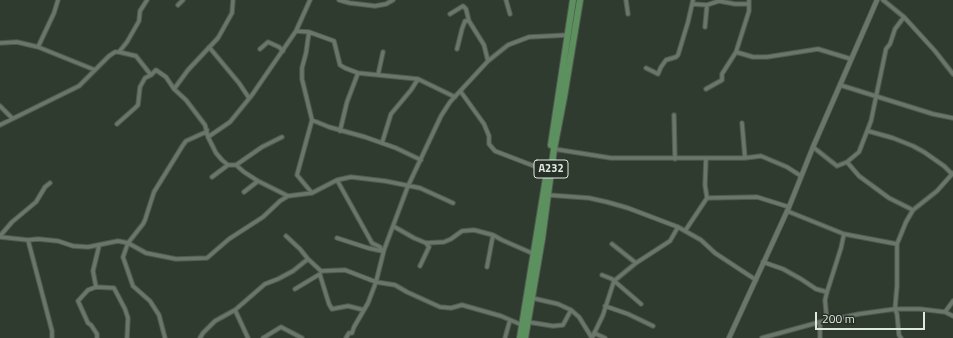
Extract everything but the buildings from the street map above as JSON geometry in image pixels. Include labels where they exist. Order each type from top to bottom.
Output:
[{"type":"highway","name":"A232","points":[[525,338],[525,324],[534,254],[573,0]]},
{"type":"highway","name":"A232","points":[[520,338],[532,298],[554,149],[562,112],[580,0]]},
{"type":"street","points":[[38,47],[54,13],[58,0]]},
{"type":"street","points":[[119,52],[139,22],[140,11],[147,0]]},
{"type":"street","points":[[178,5],[183,0]]},
{"type":"street","points":[[174,89],[188,70],[218,38],[232,13],[233,0]]},
{"type":"street","points":[[208,137],[230,122],[249,98],[296,31],[310,0]]},
{"type":"street","points":[[339,0],[375,6],[386,4],[393,0]]},
{"type":"street","points":[[506,0],[510,14]]},
{"type":"street","points":[[626,0],[628,14]]},
{"type":"street","points":[[729,338],[788,209],[813,147],[877,0]]},
{"type":"street","points":[[883,0],[904,17],[935,51],[953,74]]},
{"type":"street","points":[[646,68],[658,74],[666,60],[678,55],[693,2],[707,5],[720,1],[727,1],[735,4],[749,2],[749,11],[736,52],[722,74],[722,80],[706,89]]},
{"type":"street","points":[[705,27],[707,5]]},
{"type":"street","points":[[450,14],[463,6],[466,9],[469,21],[484,45],[488,61]]},
{"type":"street","points":[[813,147],[837,166],[847,162],[859,152],[868,131],[886,49],[890,44],[895,29],[904,17]]},
{"type":"street","points":[[457,49],[462,29],[466,21],[469,21]]},
{"type":"street","points":[[296,31],[309,32],[334,41],[340,64],[358,73],[418,79],[454,97]]},
{"type":"street","points":[[309,32],[302,68],[302,79],[312,120],[297,176],[312,193]]},
{"type":"street","points":[[352,338],[352,333],[368,304],[376,282],[383,251],[408,186],[441,116],[454,97],[461,92],[488,61],[508,45],[529,37],[568,35]]},
{"type":"street","points":[[0,43],[17,42],[38,47],[95,70]]},
{"type":"street","points":[[260,49],[268,42],[279,47],[283,51]]},
{"type":"street","points":[[209,48],[239,83],[249,98]]},
{"type":"street","points":[[736,52],[753,57],[760,57],[818,49],[851,59]]},
{"type":"street","points":[[0,125],[79,86],[109,56],[115,52],[136,56],[151,75]]},
{"type":"street","points":[[378,75],[384,52]]},
{"type":"street","points":[[117,124],[138,105],[140,87],[145,78],[156,70],[166,77],[174,89],[186,100],[205,124],[208,137],[216,154],[228,165]]},
{"type":"street","points":[[340,131],[346,107],[358,73]]},
{"type":"street","points":[[382,143],[391,114],[418,79]]},
{"type":"street","points":[[840,85],[933,114],[953,118]]},
{"type":"street","points":[[461,92],[484,124],[489,136],[489,144],[495,152],[547,171]]},
{"type":"street","points":[[0,106],[12,118]]},
{"type":"street","points":[[674,115],[675,159]]},
{"type":"street","points":[[312,120],[340,131],[382,143],[412,154],[421,160]]},
{"type":"street","points":[[742,123],[745,158]]},
{"type":"street","points":[[165,338],[158,315],[150,301],[133,286],[123,257],[128,243],[143,224],[154,192],[183,145],[207,130]]},
{"type":"street","points":[[868,131],[893,138],[913,146],[924,152],[953,174],[937,191],[913,210],[906,222],[897,244],[897,286],[895,309],[897,314],[899,335],[901,338]]},
{"type":"street","points":[[212,177],[228,165],[236,165],[262,147],[282,137]]},
{"type":"street","points":[[554,149],[611,158],[675,159],[745,158],[761,156],[801,176]]},
{"type":"street","points":[[685,231],[707,198],[705,185],[706,158]]},
{"type":"street","points":[[847,162],[859,176],[889,198],[913,210]]},
{"type":"street","points":[[236,165],[258,181],[288,196]]},
{"type":"street","points":[[0,236],[28,240],[38,239],[58,241],[73,246],[99,246],[118,242],[128,243],[146,254],[176,259],[207,258],[224,243],[263,217],[280,201],[288,196],[312,193],[337,180],[351,177],[385,181],[420,188],[453,203]]},
{"type":"street","points":[[337,180],[372,243],[380,247],[383,251]]},
{"type":"street","points":[[244,192],[258,181]]},
{"type":"street","points":[[0,236],[12,222],[36,202],[44,187],[50,183]]},
{"type":"street","points":[[548,195],[582,197],[601,201],[628,208],[678,227],[701,240],[715,253],[756,280]]},
{"type":"street","points":[[707,198],[756,197],[788,209],[844,234],[897,244]]},
{"type":"street","points":[[393,226],[414,238],[426,242],[444,242],[462,231],[474,230],[494,234],[502,240],[534,254]]},
{"type":"street","points":[[592,338],[603,315],[614,281],[636,263],[670,241],[678,227]]},
{"type":"street","points":[[487,267],[494,234]]},
{"type":"street","points":[[827,321],[825,300],[844,234]]},
{"type":"street","points":[[286,236],[300,249],[321,273],[329,304],[332,309],[348,306],[364,310]]},
{"type":"street","points":[[338,238],[368,248],[383,251]]},
{"type":"street","points":[[28,240],[52,331],[52,338]]},
{"type":"street","points":[[420,266],[429,247],[426,242]]},
{"type":"street","points":[[612,244],[636,263]]},
{"type":"street","points":[[96,287],[93,271],[99,246]]},
{"type":"street","points":[[200,338],[215,321],[235,310],[265,284],[293,271],[308,259]]},
{"type":"street","points":[[763,262],[783,269],[816,289],[827,292]]},
{"type":"street","points":[[295,289],[321,273],[345,270],[376,282],[395,284],[407,292],[440,307],[451,308],[462,305],[525,324],[553,326],[563,325],[571,310]]},
{"type":"street","points":[[602,275],[614,281],[641,304]]},
{"type":"street","points":[[97,338],[97,334],[88,323],[78,301],[88,290],[96,287],[114,288],[128,318],[127,338]]},
{"type":"street","points":[[532,298],[558,304],[571,310],[579,317],[592,338]]},
{"type":"street","points":[[946,312],[953,301]]},
{"type":"street","points":[[605,306],[628,314],[653,326]]},
{"type":"street","points":[[762,338],[820,322],[859,314],[895,309],[920,309],[946,312],[953,316]]},
{"type":"street","points":[[235,310],[248,338]]},
{"type":"street","points":[[505,338],[510,320]]},
{"type":"street","points":[[820,322],[820,338]]},
{"type":"street","points":[[264,338],[281,327],[302,338]]},
{"type":"street","points":[[346,338],[349,333],[352,333]]},
{"type":"street","points":[[594,333],[605,338]]}]
